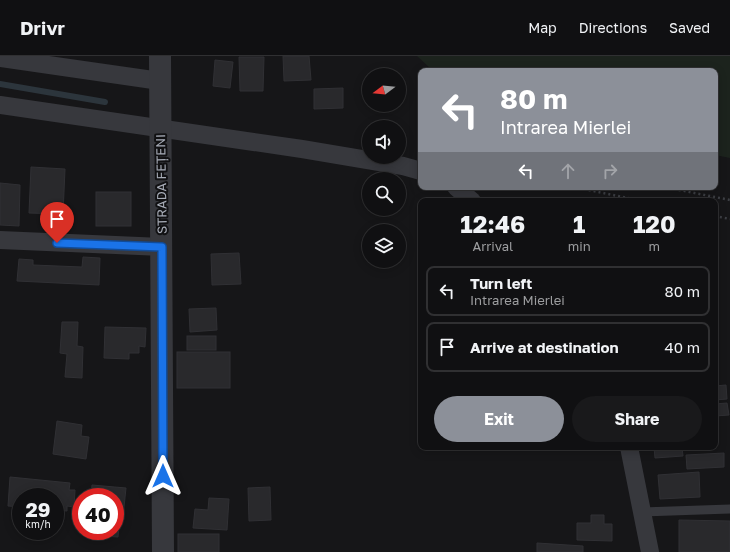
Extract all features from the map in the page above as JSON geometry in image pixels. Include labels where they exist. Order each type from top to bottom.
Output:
[{"type":"street","name":"STRADA FEȚENI","points":[[160,56],[163,552]]},
{"type":"street","points":[[0,58],[160,81]]},
{"type":"street","points":[[0,105],[302,149],[402,166],[418,171]]},
{"type":"street","points":[[459,190],[469,198]]},
{"type":"street","points":[[0,240],[162,247]]},
{"type":"street","points":[[630,450],[650,552]]},
{"type":"lane","points":[[642,512],[730,509]]},
{"type":"path","points":[[589,190],[627,198]]},
{"type":"path","points":[[679,190],[730,200]]},
{"type":"path","points":[[718,217],[730,219]]},
{"type":"shaded area","points":[[417,56],[730,56],[730,158],[718,156],[718,68],[430,68]]},
{"type":"building","points":[[283,56],[309,56],[311,80],[284,81]]},
{"type":"building","points":[[239,57],[264,57],[263,91],[240,91]]},
{"type":"building","points":[[215,60],[233,62],[230,88],[213,86]]},
{"type":"building","points":[[343,88],[343,108],[314,109],[314,89]]},
{"type":"building","points":[[31,167],[65,169],[63,214],[29,213]]},
{"type":"building","points":[[0,183],[20,185],[19,226],[0,225]]},
{"type":"building","points":[[96,192],[131,192],[131,226],[96,226]]},
{"type":"building","points":[[239,253],[241,284],[212,285],[211,254]]},
{"type":"building","points":[[83,257],[100,258],[99,285],[17,281],[19,259],[33,260],[33,265],[82,267]]},
{"type":"building","points":[[216,308],[217,330],[190,332],[189,309]]},
{"type":"building","points":[[62,322],[78,322],[77,346],[83,347],[82,378],[65,377],[67,354],[60,353]]},
{"type":"building","points":[[105,327],[146,328],[145,347],[139,346],[139,353],[129,353],[129,359],[104,358]]},
{"type":"building","points":[[187,336],[216,336],[216,350],[187,350]]},
{"type":"building","points":[[177,352],[230,352],[230,388],[177,388]]},
{"type":"building","points":[[726,385],[727,399],[718,400],[718,386]]},
{"type":"building","points":[[727,403],[729,415],[718,416],[718,404]]},
{"type":"building","points":[[57,421],[82,425],[81,436],[89,437],[86,459],[53,454]]},
{"type":"building","points":[[654,450],[682,450],[683,456],[655,458]]},
{"type":"building","points":[[724,453],[724,467],[687,469],[686,455]]},
{"type":"building","points":[[699,472],[700,497],[660,499],[658,475]]},
{"type":"building","points":[[10,477],[70,483],[69,490],[72,490],[72,507],[67,506],[67,511],[64,511],[64,488],[12,488],[12,506],[8,506]]},
{"type":"building","points":[[92,485],[126,488],[124,507],[124,488],[92,488]]},
{"type":"building","points":[[270,487],[271,520],[249,521],[248,488]]},
{"type":"building","points":[[209,498],[229,499],[227,530],[193,528],[195,509],[208,510]]},
{"type":"building","points":[[591,515],[604,515],[604,524],[612,524],[612,541],[577,540],[577,523],[591,523]]},
{"type":"building","points":[[679,520],[730,521],[730,552],[679,552]]},
{"type":"building","points":[[178,534],[219,534],[219,552],[178,552]]},
{"type":"building","points":[[537,543],[583,546],[583,552],[537,552]]},
{"type":"waterway","points":[[0,84],[105,102]]},
{"type":"route","points":[[57,243],[162,247],[163,476]]}]
